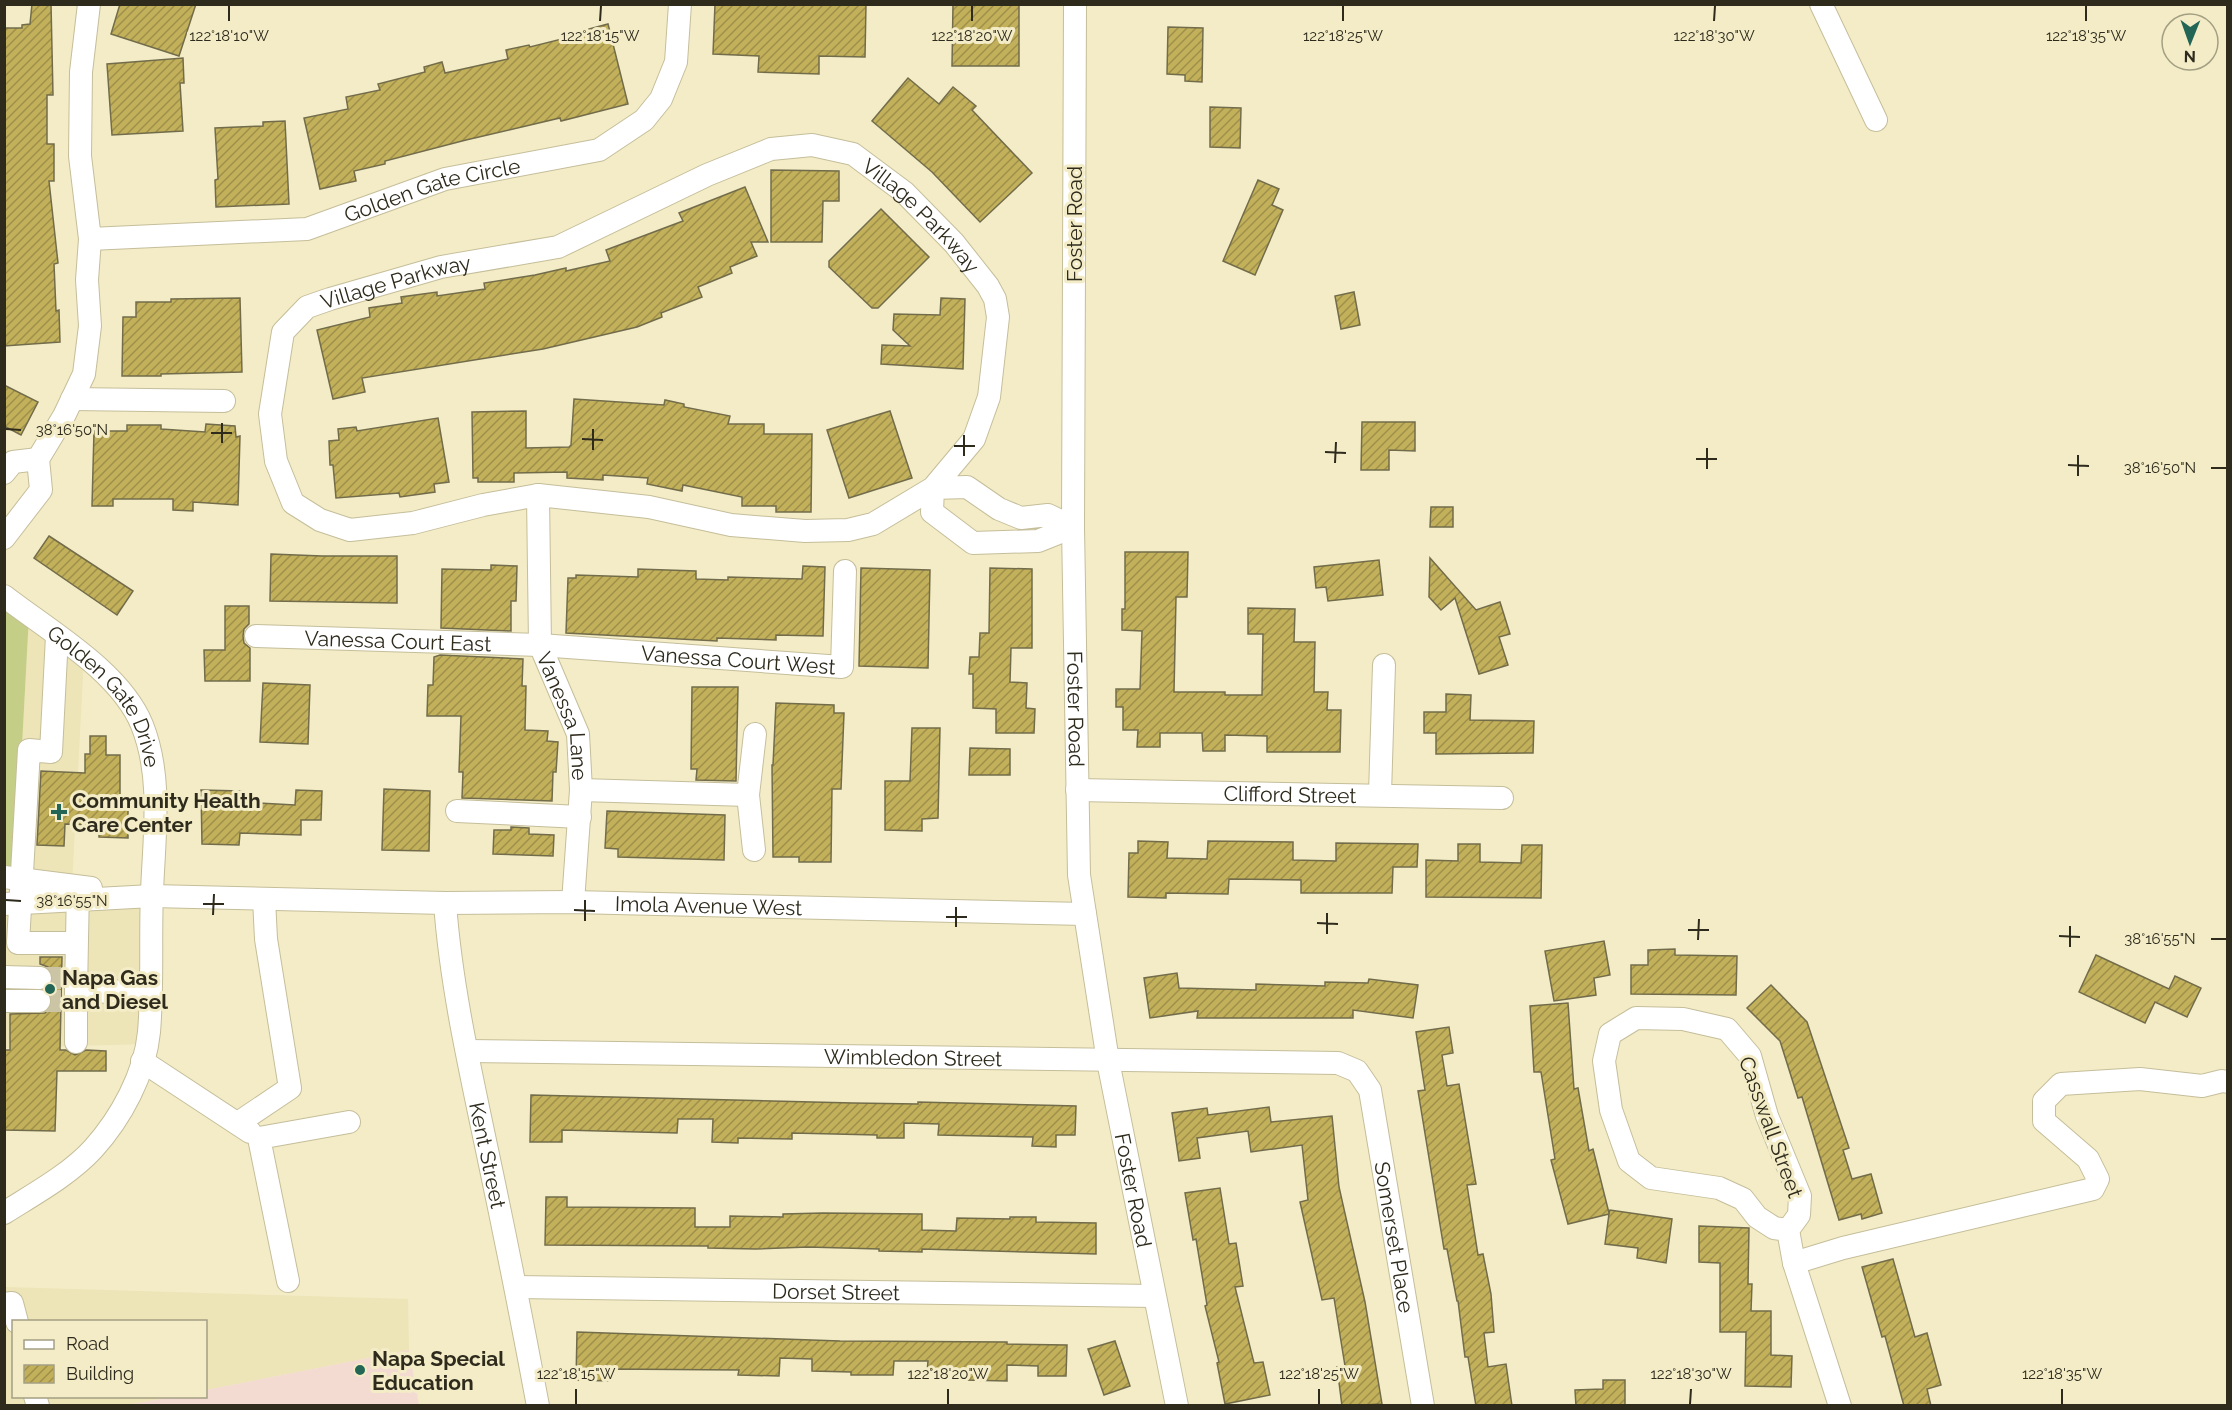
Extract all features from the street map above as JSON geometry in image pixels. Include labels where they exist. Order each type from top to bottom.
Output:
[{"type":"street","points":[[4,538],[40,490],[38,459],[84,374],[90,326],[87,280],[90,239],[80,156],[81,72],[89,4]]},
{"type":"street","name":"Golden Gate Circle","points":[[90,239],[307,229],[446,179],[599,150],[644,120],[661,99],[676,62],[680,4]]},
{"type":"street","name":"Foster Road","points":[[1075,4],[1073,527],[1078,874],[1108,1061],[1177,1406]]},
{"type":"street","points":[[1821,4],[1876,120]]},
{"type":"street","name":"Village Parkway","points":[[812,145],[853,154],[904,192],[954,243],[988,286],[995,299],[998,317],[989,397],[974,439],[933,488],[873,524],[848,530],[805,531],[731,525],[649,507],[538,495],[483,505],[413,523],[350,530],[320,520],[293,503],[276,461],[270,414],[283,332],[307,307],[441,267],[558,247],[707,175],[771,149],[812,145]]},
{"type":"street","points":[[72,399],[224,401]]},
{"type":"street","points":[[4,473],[13,462],[38,459]]},
{"type":"street","name":"Village Parkway","points":[[933,488],[967,487],[999,509],[1021,518],[1048,515],[1073,527]]},
{"type":"street","points":[[933,488],[932,512],[973,543],[1038,541],[1073,527]]},
{"type":"street","name":"Vanessa Lane","points":[[538,495],[540,645],[578,734],[581,790],[573,902]]},
{"type":"street","name":"Vanessa Court West","points":[[540,645],[842,667],[845,571]]},
{"type":"street","name":"Golden Gate Drive","points":[[4,596],[84,657],[119,689],[141,725],[151,760],[156,800],[149,1034],[138,1078],[117,1116],[92,1150],[55,1181],[4,1213]]},
{"type":"street","points":[[4,966],[18,943],[12,904],[29,750],[51,752],[57,636]]},
{"type":"street","name":"Vanessa Court East","points":[[256,636],[540,645]]},
{"type":"street","points":[[1380,794],[1384,665]]},
{"type":"street","points":[[754,734],[748,795],[754,850]]},
{"type":"street","points":[[581,790],[748,795]]},
{"type":"street","name":"Clifford Street","points":[[1077,790],[1502,798]]},
{"type":"street","points":[[457,812],[580,817]]},
{"type":"street","points":[[14,878],[77,894]]},
{"type":"street","points":[[12,904],[77,894]]},
{"type":"street","points":[[76,1042],[61,990],[75,943],[77,894]]},
{"type":"street","name":"Imola Avenue West","points":[[77,894],[445,903],[573,902],[1085,914]]},
{"type":"street","points":[[237,1124],[290,1088],[266,939],[264,899]]},
{"type":"street","name":"Kent Street","points":[[445,903],[447,931],[467,1052],[516,1287],[538,1406]]},
{"type":"street","points":[[18,943],[75,943]]},
{"type":"street","points":[[4,977],[61,990]]},
{"type":"street","points":[[4,1000],[61,990],[150,991]]},
{"type":"street","name":"Casswall Street","points":[[1788,1230],[1774,1228],[1757,1217],[1743,1199],[1719,1188],[1651,1178],[1629,1161],[1611,1110],[1604,1062],[1610,1034],[1636,1018],[1683,1019],[1727,1029],[1750,1056],[1767,1116],[1800,1196],[1799,1215],[1788,1230],[1794,1263],[1840,1406]]},
{"type":"street","name":"Wimbledon Street","points":[[467,1052],[1338,1063],[1358,1071]]},
{"type":"street","points":[[142,1061],[259,1138],[349,1122]]},
{"type":"street","name":"Somerset Place","points":[[1358,1071],[1370,1090],[1374,1108],[1423,1406]]},
{"type":"street","points":[[1794,1263],[1843,1248],[2093,1189],[2098,1179],[2088,1160],[2044,1121],[2044,1101],[2061,1084],[2140,1079],[2202,1086],[2222,1081],[2228,1082]]},
{"type":"street","points":[[259,1138],[288,1281]]},
{"type":"street","name":"Dorset Street","points":[[516,1287],[1154,1296]]},
{"type":"street","points":[[4,1304],[12,1303],[16,1320]]},
{"type":"shaded area","points":[[29,615],[84,657],[72,885],[15,877]]},
{"type":"shaded area","points":[[152,896],[146,1044],[5,1048],[4,902]]},
{"type":"shaded area","points":[[5,1287],[408,1299],[409,1350],[207,1390],[207,1320],[12,1320],[12,1398],[166,1398],[127,1405],[5,1406]]},
{"type":"shaded area","name":"Napa Special Education","points":[[409,1350],[419,1405],[127,1405],[166,1398],[207,1398],[207,1390]]},
{"type":"green space","points":[[4,596],[29,615],[15,877],[4,877]]},
{"type":"building","points":[[32,4],[51,4],[53,95],[47,95],[47,144],[54,144],[54,181],[49,181],[58,263],[54,264],[60,342],[4,346],[4,28],[22,28],[22,25],[30,24]]},
{"type":"building","points":[[120,4],[196,4],[179,56],[111,34]]},
{"type":"building","points":[[715,4],[866,4],[865,57],[819,56],[819,74],[758,72],[759,56],[713,54]]},
{"type":"building","points":[[953,4],[1019,4],[1019,66],[952,66]]},
{"type":"building","points":[[608,24],[628,104],[561,121],[560,118],[466,140],[385,161],[385,164],[354,171],[356,181],[320,189],[304,118],[348,109],[346,97],[380,90],[378,84],[425,72],[424,67],[442,62],[445,73],[508,59],[506,50],[529,45],[530,47],[590,32],[589,29]]},
{"type":"building","points":[[1168,27],[1203,28],[1202,82],[1185,81],[1185,75],[1167,74]]},
{"type":"building","points":[[183,58],[184,83],[180,83],[183,131],[112,135],[107,64]]},
{"type":"building","points":[[908,78],[939,104],[953,87],[976,106],[972,110],[1032,173],[980,222],[932,172],[872,121]]},
{"type":"building","points":[[1210,107],[1241,108],[1240,148],[1210,147]]},
{"type":"building","points":[[285,121],[289,204],[216,207],[215,180],[218,179],[215,128],[263,126],[263,122]]},
{"type":"building","points":[[771,170],[839,171],[839,201],[823,201],[822,242],[771,242]]},
{"type":"building","points":[[1258,180],[1279,189],[1272,205],[1283,210],[1255,275],[1223,261]]},
{"type":"building","points":[[745,187],[768,242],[751,242],[757,256],[730,267],[732,273],[698,287],[702,297],[661,313],[662,317],[637,327],[543,349],[362,378],[365,392],[333,399],[317,330],[370,317],[369,308],[402,303],[401,297],[437,292],[437,296],[485,289],[484,283],[566,268],[566,271],[610,261],[606,250],[683,221],[679,213]]},
{"type":"building","points":[[881,209],[929,257],[878,308],[872,308],[829,267],[829,261]]},
{"type":"building","points":[[1354,292],[1360,325],[1341,329],[1335,296]]},
{"type":"building","points":[[240,298],[242,372],[122,376],[123,317],[136,317],[136,302]]},
{"type":"building","points":[[941,298],[965,299],[963,369],[881,364],[882,345],[910,346],[893,330],[894,314],[940,315]]},
{"type":"building","points":[[4,385],[38,402],[21,435],[4,426]]},
{"type":"building","points":[[574,399],[664,405],[665,400],[684,404],[684,407],[730,416],[728,424],[764,424],[764,434],[812,434],[811,512],[776,512],[776,506],[742,506],[742,497],[683,485],[682,491],[647,484],[648,478],[603,475],[603,480],[567,478],[567,472],[514,473],[514,482],[478,482],[478,478],[473,478],[472,412],[526,411],[526,448],[569,447]]},
{"type":"building","points":[[890,411],[912,478],[849,498],[827,430]]},
{"type":"building","points":[[438,418],[449,482],[434,484],[435,492],[400,497],[399,493],[336,498],[333,465],[330,465],[329,441],[339,440],[338,429],[356,427],[357,431]]},
{"type":"building","points":[[1362,422],[1415,422],[1415,451],[1389,450],[1389,470],[1361,470]]},
{"type":"building","points":[[206,424],[235,426],[236,437],[240,436],[238,505],[193,502],[193,511],[173,510],[173,499],[113,499],[113,506],[92,506],[94,431],[127,431],[127,425],[161,425],[161,429],[205,432]]},
{"type":"building","points":[[1431,507],[1453,507],[1453,527],[1430,527]]},
{"type":"building","points":[[49,536],[133,591],[117,615],[34,558]]},
{"type":"building","points":[[1125,552],[1188,552],[1187,597],[1176,597],[1174,692],[1262,695],[1263,634],[1248,634],[1248,608],[1295,609],[1294,642],[1315,642],[1314,692],[1328,692],[1327,710],[1341,710],[1340,752],[1267,752],[1267,736],[1225,735],[1225,751],[1203,751],[1202,733],[1160,733],[1160,747],[1137,747],[1138,730],[1123,730],[1123,707],[1116,707],[1116,689],[1140,689],[1142,631],[1122,630],[1122,609],[1125,609]]},
{"type":"building","points":[[271,554],[397,556],[397,603],[270,601]]},
{"type":"building","points":[[1430,558],[1476,610],[1500,602],[1510,634],[1499,637],[1508,665],[1479,674],[1455,598],[1441,610],[1429,597]]},
{"type":"building","points":[[1379,560],[1383,595],[1328,601],[1326,587],[1316,588],[1314,567]]},
{"type":"building","points":[[491,565],[517,566],[516,601],[511,601],[511,631],[441,628],[442,569],[491,570]]},
{"type":"building","points":[[803,566],[825,567],[823,636],[776,635],[776,640],[717,638],[717,641],[566,633],[568,578],[576,578],[576,575],[638,577],[638,569],[696,571],[696,579],[728,580],[728,577],[802,579]]},
{"type":"building","points":[[861,568],[930,570],[928,668],[859,666]]},
{"type":"building","points":[[990,568],[1032,569],[1032,648],[1011,648],[1010,682],[1027,683],[1026,708],[1035,709],[1034,733],[996,733],[996,709],[973,708],[973,674],[969,674],[970,657],[979,657],[980,633],[989,633]]},
{"type":"building","points":[[225,606],[249,606],[249,624],[244,629],[243,636],[244,643],[250,648],[250,681],[205,681],[204,650],[225,650]]},
{"type":"building","points":[[440,655],[523,659],[522,686],[526,686],[525,730],[548,731],[547,741],[558,742],[556,772],[553,772],[552,801],[462,798],[463,772],[459,772],[461,716],[427,716],[428,685],[433,685],[434,657]]},
{"type":"building","points":[[263,683],[310,685],[308,744],[260,742]]},
{"type":"building","points":[[692,687],[738,687],[736,781],[696,780],[697,769],[691,769]]},
{"type":"building","points":[[1446,694],[1471,695],[1470,720],[1534,721],[1533,753],[1436,754],[1436,733],[1424,733],[1424,712],[1446,712]]},
{"type":"building","points":[[776,703],[834,705],[834,713],[844,713],[841,789],[832,789],[831,862],[799,862],[799,857],[773,857],[772,765]]},
{"type":"building","points":[[912,728],[940,728],[938,818],[922,819],[922,831],[885,830],[885,781],[910,781]]},
{"type":"building","points":[[90,736],[106,736],[106,755],[120,755],[120,798],[128,798],[128,838],[99,837],[99,825],[65,824],[64,846],[37,845],[41,771],[85,773],[85,754],[90,754]]},
{"type":"building","points":[[970,748],[1010,749],[1010,775],[969,775]]},
{"type":"building","points":[[384,789],[430,791],[429,851],[382,850]]},
{"type":"building","points":[[201,790],[241,791],[241,802],[295,805],[296,790],[322,791],[321,820],[301,820],[301,835],[240,833],[239,845],[202,844]]},
{"type":"building","points":[[607,811],[725,815],[724,860],[618,857],[618,849],[605,848]]},
{"type":"building","points":[[511,827],[529,828],[529,834],[554,835],[553,856],[493,854],[494,830],[511,830]]},
{"type":"building","points":[[1138,841],[1168,842],[1167,858],[1207,859],[1208,841],[1293,842],[1293,860],[1336,861],[1336,843],[1418,844],[1417,867],[1393,867],[1392,893],[1301,893],[1301,880],[1229,879],[1228,894],[1166,893],[1166,898],[1128,897],[1129,853],[1138,853]]},
{"type":"building","points":[[1458,844],[1480,844],[1480,862],[1521,863],[1522,845],[1542,845],[1541,898],[1426,897],[1426,860],[1458,861]]},
{"type":"building","points":[[1604,941],[1610,975],[1594,978],[1596,995],[1554,1001],[1545,951]]},
{"type":"building","points":[[1675,949],[1675,955],[1737,956],[1736,995],[1631,994],[1631,965],[1648,965],[1648,950]]},
{"type":"building","points":[[2096,955],[2169,989],[2175,976],[2201,988],[2187,1017],[2155,1002],[2145,1023],[2079,992]]},
{"type":"building","points":[[40,957],[62,957],[60,1050],[66,1050],[75,1055],[86,1050],[106,1051],[106,1071],[57,1071],[55,1131],[4,1130],[4,1050],[10,1050],[10,1014],[45,1013],[52,1002],[51,995],[46,990],[52,985],[52,972],[48,967],[40,964]]},
{"type":"building","points":[[1177,973],[1179,988],[1256,990],[1256,984],[1325,986],[1325,982],[1368,983],[1369,979],[1418,985],[1413,1018],[1353,1010],[1353,1018],[1197,1018],[1198,1011],[1150,1018],[1144,978]]},
{"type":"building","points":[[1771,985],[1807,1022],[1849,1148],[1843,1150],[1852,1179],[1871,1174],[1882,1213],[1862,1219],[1861,1214],[1839,1220],[1802,1097],[1798,1098],[1780,1041],[1747,1008]]},
{"type":"building","points":[[1568,1003],[1574,1089],[1578,1088],[1589,1151],[1593,1149],[1609,1213],[1610,1210],[1672,1219],[1666,1263],[1637,1258],[1638,1248],[1605,1244],[1609,1214],[1568,1224],[1551,1160],[1555,1159],[1541,1072],[1534,1072],[1530,1006]]},
{"type":"building","points":[[1449,1027],[1453,1053],[1442,1055],[1447,1086],[1459,1084],[1476,1184],[1467,1185],[1478,1255],[1483,1254],[1491,1294],[1494,1332],[1484,1333],[1488,1367],[1506,1364],[1512,1406],[1476,1406],[1468,1357],[1465,1357],[1458,1301],[1447,1249],[1444,1249],[1418,1091],[1425,1090],[1416,1032]]},
{"type":"building","points":[[531,1095],[1076,1106],[1075,1135],[1056,1135],[1056,1147],[1032,1146],[1033,1137],[938,1135],[939,1124],[904,1123],[904,1138],[792,1133],[792,1139],[738,1138],[738,1143],[712,1142],[713,1119],[678,1119],[677,1133],[562,1130],[562,1142],[530,1142]]},
{"type":"building","points":[[1269,1107],[1271,1122],[1332,1116],[1339,1187],[1365,1302],[1382,1404],[1342,1406],[1337,1367],[1345,1366],[1334,1298],[1322,1300],[1300,1202],[1308,1200],[1302,1145],[1251,1152],[1248,1131],[1197,1138],[1200,1158],[1179,1161],[1172,1113],[1207,1108],[1208,1115]]},
{"type":"building","points":[[1220,1188],[1229,1244],[1236,1243],[1243,1286],[1235,1287],[1254,1363],[1263,1362],[1270,1395],[1225,1404],[1217,1363],[1219,1362],[1205,1306],[1207,1305],[1196,1239],[1193,1240],[1185,1193]]},
{"type":"building","points":[[546,1197],[567,1197],[567,1207],[695,1208],[695,1227],[730,1227],[730,1216],[783,1217],[783,1214],[823,1213],[922,1214],[922,1230],[956,1231],[957,1218],[1036,1217],[1036,1222],[1096,1223],[1096,1254],[922,1249],[922,1252],[879,1251],[879,1249],[808,1247],[756,1249],[708,1248],[708,1246],[545,1245]]},
{"type":"building","points":[[1699,1226],[1749,1228],[1748,1284],[1752,1284],[1751,1311],[1771,1311],[1771,1355],[1792,1356],[1791,1387],[1745,1386],[1746,1332],[1720,1332],[1720,1263],[1699,1262]]},
{"type":"building","points":[[1893,1259],[1915,1337],[1927,1333],[1941,1385],[1927,1389],[1931,1406],[1904,1406],[1885,1336],[1882,1337],[1862,1267]]},
{"type":"building","points":[[577,1332],[840,1341],[1007,1342],[1007,1344],[1067,1345],[1066,1376],[1038,1376],[1038,1366],[1007,1365],[1007,1381],[964,1380],[964,1373],[927,1372],[928,1361],[894,1361],[893,1375],[851,1375],[851,1372],[812,1371],[812,1359],[780,1358],[779,1376],[738,1375],[739,1370],[608,1369],[608,1381],[576,1380]]},
{"type":"building","points":[[1115,1341],[1130,1386],[1104,1395],[1088,1349]]},
{"type":"building","points":[[1603,1380],[1625,1380],[1625,1406],[1576,1406],[1575,1390],[1603,1389]]},
{"type":"tunnel","points":[[40,978],[61,978]]},
{"type":"tunnel","points":[[39,1001],[61,1001]]},
{"type":"place","name":"Community Health Care Center","points":[[59,812]]},
{"type":"place","name":"Napa Gas and Diesel","points":[[50,989]]},
{"type":"place","name":"Napa Special Education","points":[[360,1370]]}]
